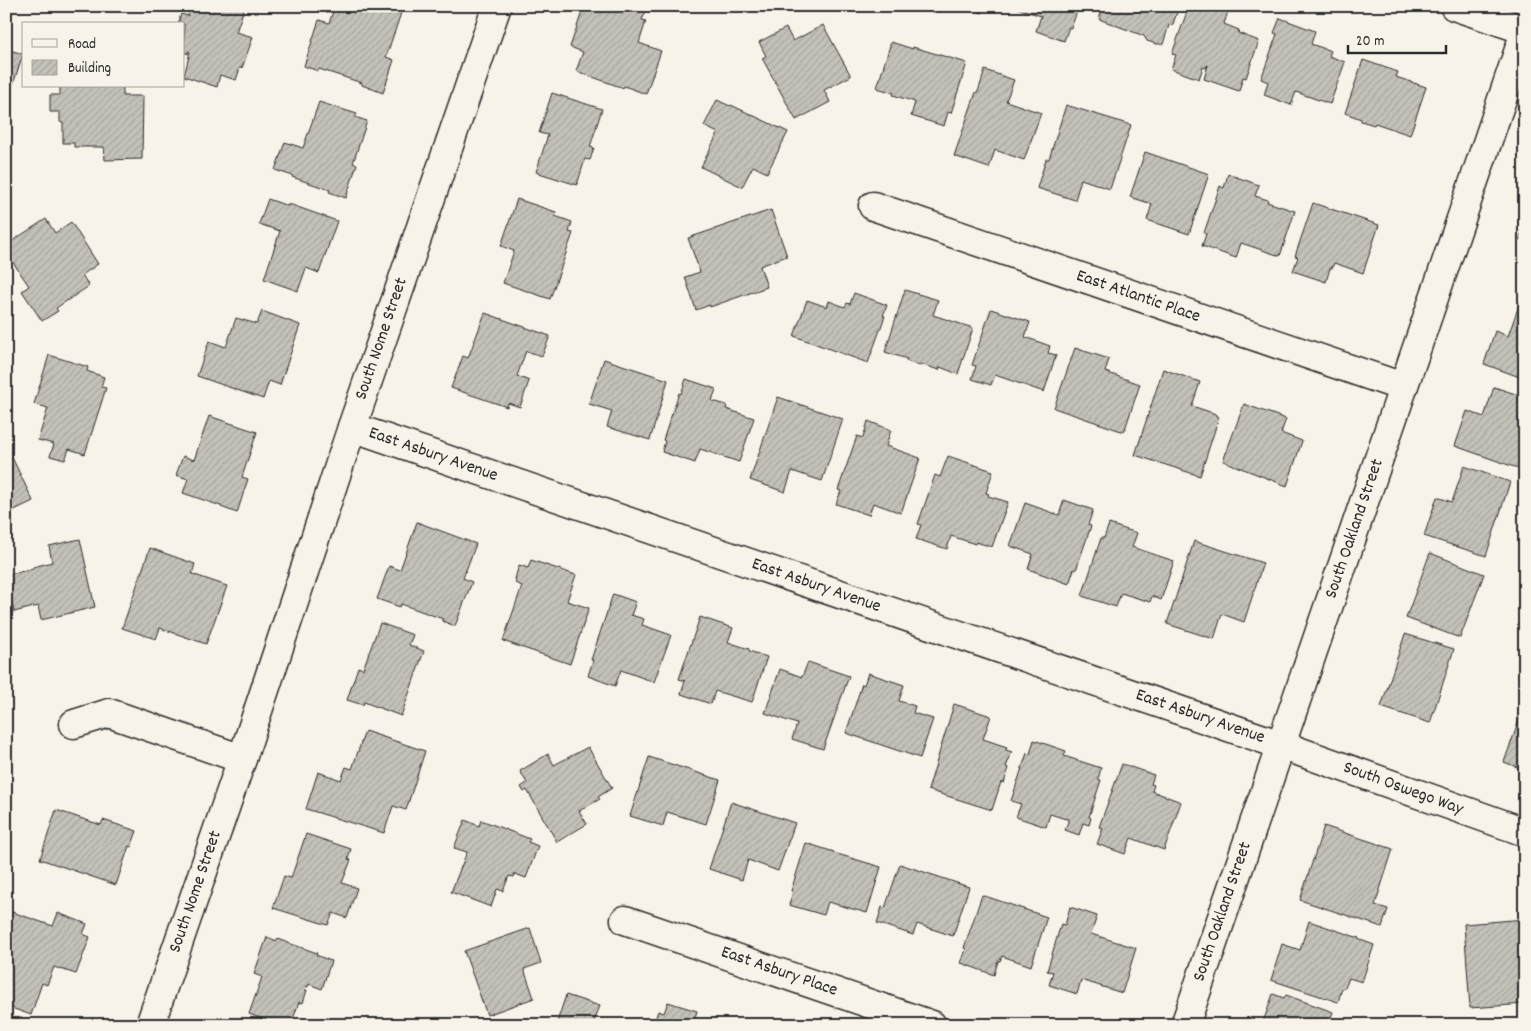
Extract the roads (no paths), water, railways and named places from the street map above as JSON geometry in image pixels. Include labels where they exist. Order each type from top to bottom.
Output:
[{"type":"street","name":"South Nome Street","points":[[150,1025],[242,759],[352,427],[497,6]]},
{"type":"street","points":[[1454,6],[1525,31]]},
{"type":"street","name":"South Oakland Street","points":[[1185,1025],[1525,31]]},
{"type":"street","name":"East Atlantic Place","points":[[873,206],[1403,388]]},
{"type":"street","name":"East Asbury Avenue","points":[[352,427],[1281,745]]},
{"type":"street","points":[[74,724],[109,713],[242,759]]},
{"type":"street","name":"South Oswego Way","points":[[1281,745],[1525,832]]},
{"type":"street","name":"East Asbury Place","points":[[625,920],[932,1025]]}]
